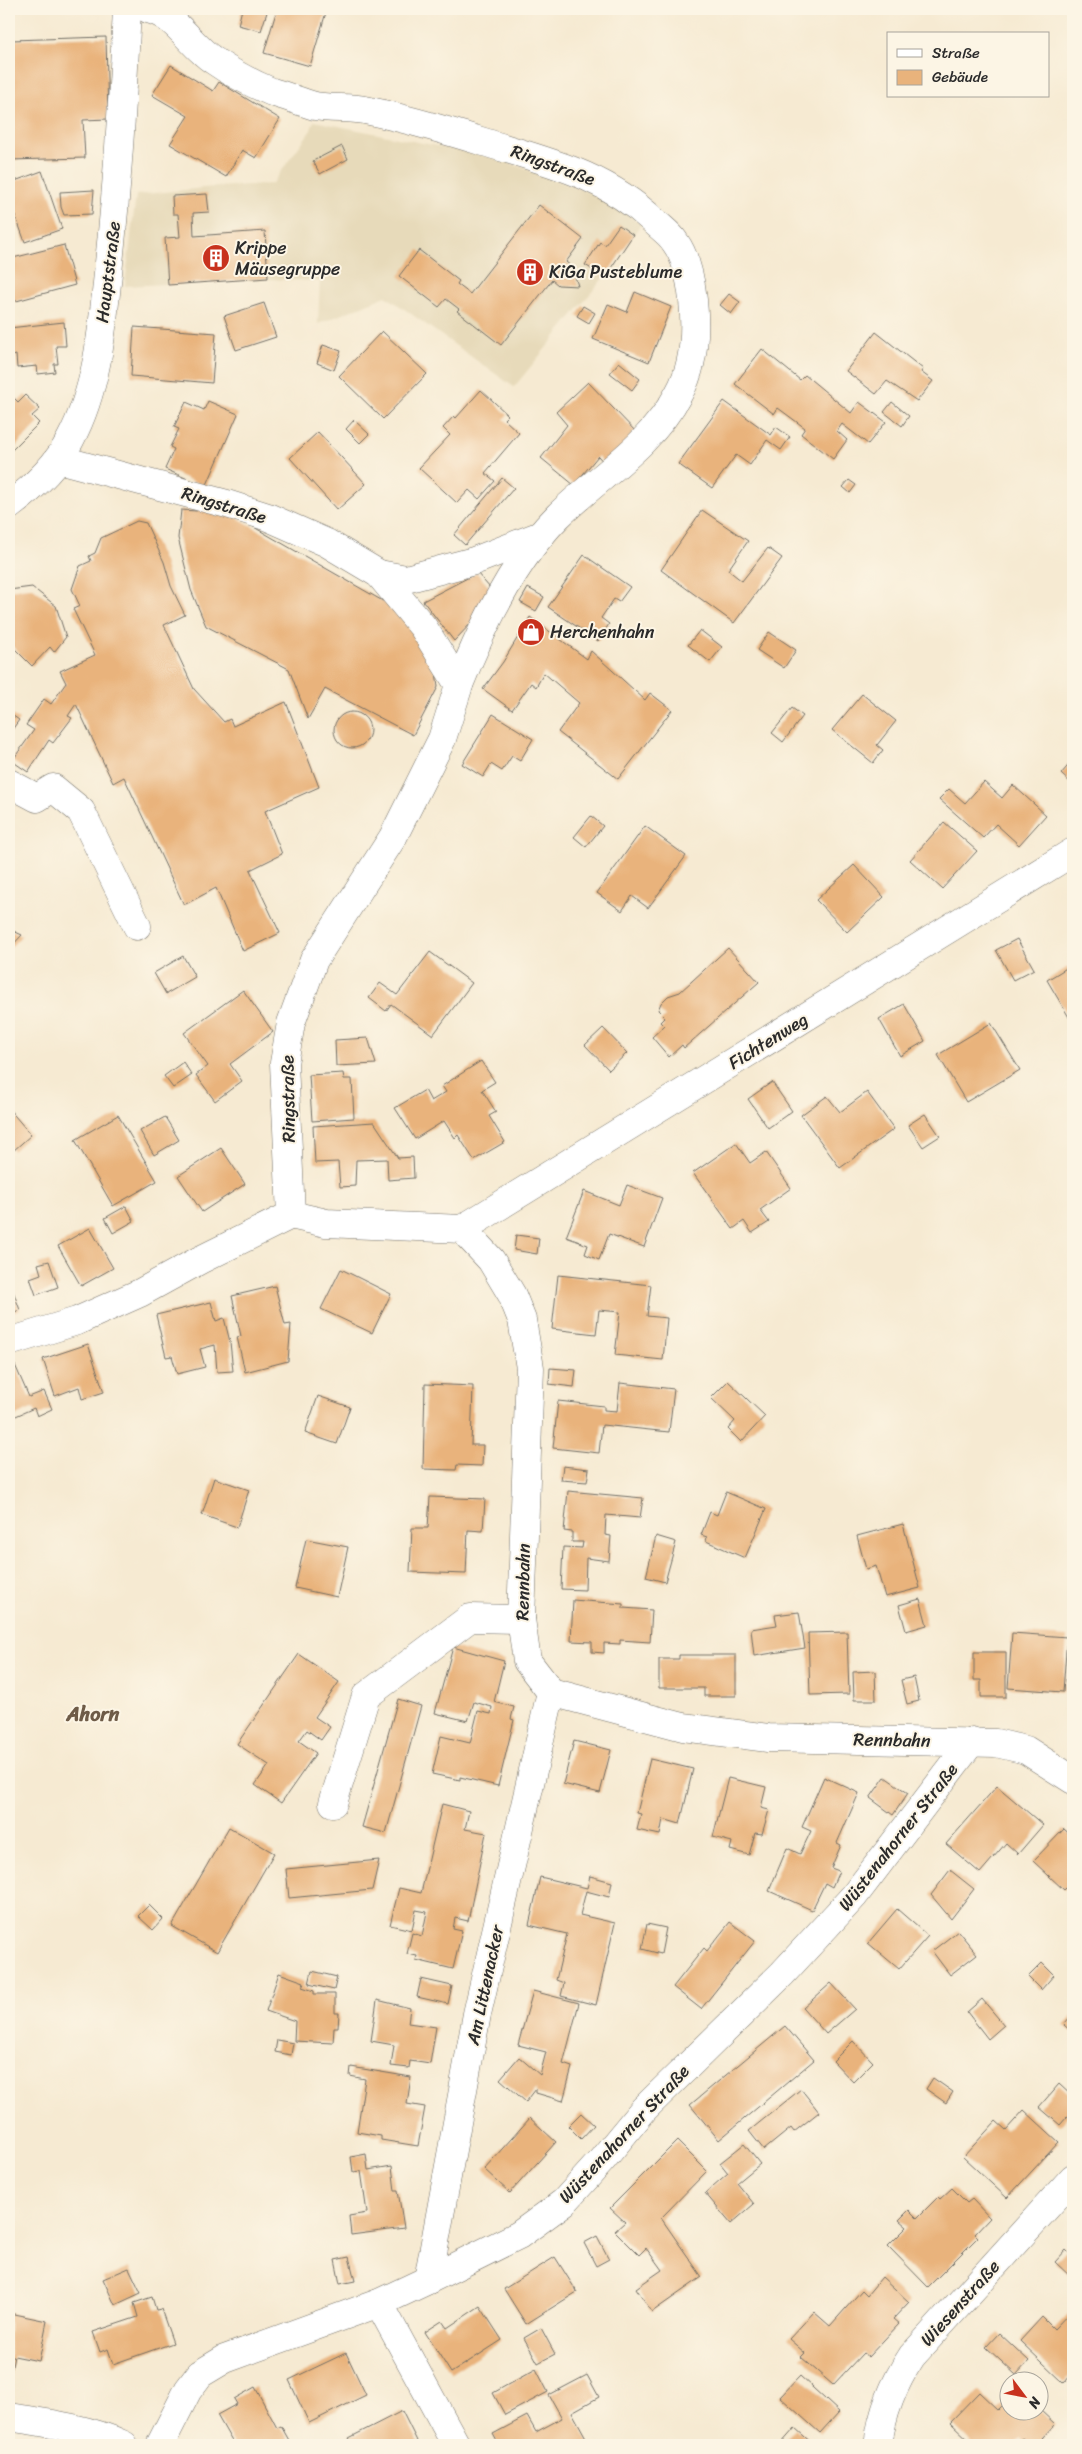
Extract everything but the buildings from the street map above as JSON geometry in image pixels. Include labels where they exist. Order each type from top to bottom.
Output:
[{"type":"street","name":"Hauptstraße","points":[[9,506],[35,485],[58,459],[71,439],[92,386],[104,310],[119,167],[127,9]]},
{"type":"street","name":"Ringstraße","points":[[148,9],[156,11],[172,21],[211,59],[268,90],[316,106],[364,110],[450,132],[569,168],[597,180],[643,211],[676,242],[691,280],[695,322],[688,371],[680,392],[669,410],[630,456],[558,516],[541,535],[520,565],[477,639],[459,685],[442,739],[393,837],[314,960],[291,1023],[284,1063],[291,1215]]},
{"type":"street","name":"Ringstraße","points":[[58,459],[268,517],[328,543],[379,574],[423,627],[459,685]]},
{"type":"street","name":"Ringstraße","points":[[379,574],[406,579],[474,561],[541,535]]},
{"type":"street","points":[[9,783],[37,798],[53,788],[81,811],[137,926]]},
{"type":"street","name":"Fichtenweg","points":[[462,1229],[1073,852]]},
{"type":"street","points":[[9,1342],[77,1321],[140,1293],[200,1260],[291,1215],[326,1223],[462,1229]]},
{"type":"street","name":"Rennbahn","points":[[462,1229],[491,1260],[512,1295],[522,1320],[530,1368],[521,1620],[527,1661],[551,1692],[683,1727],[768,1738],[972,1741]]},
{"type":"street","points":[[333,1803],[366,1696],[470,1618],[521,1620]]},
{"type":"street","name":"Am Littenacker","points":[[428,2280],[477,2014],[551,1692]]},
{"type":"street","points":[[972,1741],[996,1742],[1026,1750],[1073,1780]]},
{"type":"street","name":"Wüstenahorner Straße","points":[[160,2445],[188,2390],[200,2374],[225,2359],[379,2303],[428,2280],[519,2235],[564,2202],[644,2109],[782,1974],[854,1896],[972,1741]]},
{"type":"street","name":"Wiesenstraße","points":[[878,2445],[881,2424],[900,2375],[912,2356],[1073,2178]]},
{"type":"street","points":[[379,2303],[456,2445]]},
{"type":"street","points":[[9,2417],[56,2424],[109,2438],[124,2445]]},
{"type":"shaded area","points":[[314,121],[496,158],[600,197],[641,224],[604,277],[514,387],[386,296],[318,324],[320,281],[270,279],[125,286],[136,195],[214,187],[272,184],[311,130]]},
{"type":"place","name":"Krippe Mäusegruppe","points":[[216,258]]},
{"type":"place","name":"KiGa Pusteblume","points":[[530,272]]},
{"type":"place","name":"Herchenhahn","points":[[531,632]]},
{"type":"district","name":"Ahorn","points":[[93,1714]]}]
